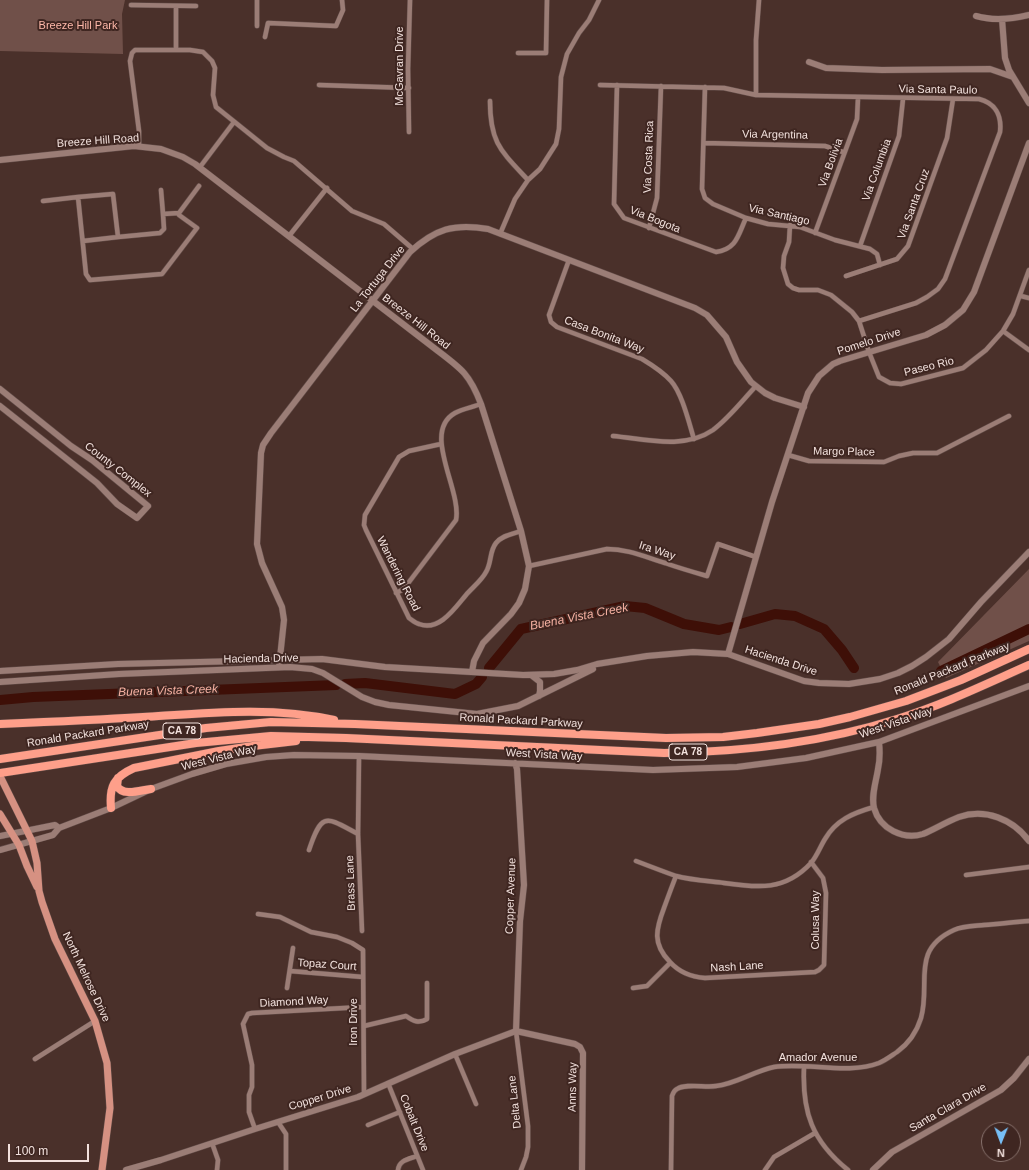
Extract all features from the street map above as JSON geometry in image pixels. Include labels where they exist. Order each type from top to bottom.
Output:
[{"type":"highway","name":"Ronald Packard Parkway","points":[[0,759],[173,732],[240,724],[299,722],[666,738],[723,737],[831,721],[906,701],[961,680],[1029,649]]},
{"type":"highway","name":"CA 78","points":[[0,774],[16,770],[196,743],[271,736],[332,737],[664,753],[757,748],[830,736],[897,719],[961,695],[1029,665]]},
{"type":"highway","points":[[0,724],[241,712],[268,712],[322,717],[354,724]]},
{"type":"highway","points":[[111,808],[111,791],[118,778],[128,770],[146,765],[253,746],[332,737]]},
{"type":"highway","points":[[118,778],[117,786],[121,791],[126,792],[151,789]]},
{"type":"main road","name":"North Melrose Drive","points":[[0,774],[32,841],[37,863],[39,890]]},
{"type":"main road","name":"North Melrose Drive","points":[[0,814],[19,845],[27,866],[39,890],[55,939],[95,1021],[107,1062],[110,1108],[102,1170]]},
{"type":"street","points":[[257,0],[257,26]]},
{"type":"street","points":[[264,37],[268,23],[336,26],[343,10],[342,0]]},
{"type":"street","name":"McGavran Drive","points":[[409,132],[410,0]]},
{"type":"street","points":[[518,53],[546,53],[547,0]]},
{"type":"street","points":[[500,234],[515,199],[528,180],[540,168],[556,144],[559,129],[561,77],[565,62],[570,49],[579,33],[589,20],[598,0]]},
{"type":"street","points":[[756,94],[759,0]]},
{"type":"street","points":[[131,5],[196,6]]},
{"type":"street","points":[[176,6],[176,50]]},
{"type":"street","points":[[976,16],[985,19],[1002,19],[1029,15]]},
{"type":"street","points":[[1002,19],[1005,58],[1009,70],[1029,104]]},
{"type":"street","points":[[139,147],[139,131],[130,62],[132,53],[135,50],[176,50],[203,52],[212,61],[214,68],[213,94],[216,106],[267,148],[294,161],[352,211],[384,224],[413,249]]},
{"type":"street","points":[[809,62],[826,68],[882,70],[990,69],[1013,77]]},
{"type":"street","name":"Via Santa Paulo","points":[[600,85],[705,87],[724,88],[756,94],[858,98],[953,100],[978,99],[986,101],[997,110],[1001,124],[1000,132],[945,279],[938,289],[916,303],[860,321]]},
{"type":"street","name":"Via Bogota","points":[[617,85],[614,204],[624,218],[716,252],[724,251],[731,247],[736,240],[746,218]]},
{"type":"street","points":[[319,86],[409,88]]},
{"type":"street","name":"Via Costa Rica","points":[[649,228],[657,198],[661,86]]},
{"type":"street","name":"Via Santiago","points":[[705,87],[702,189],[705,198],[713,204],[746,218],[768,224],[790,225],[834,240],[870,249],[877,254],[880,265]]},
{"type":"street","name":"Via Bolivia","points":[[815,233],[857,118],[858,98]]},
{"type":"street","name":"Via Columbia","points":[[860,246],[899,136],[903,99]]},
{"type":"street","name":"Via Santa Cruz","points":[[846,276],[897,259],[908,246],[947,138],[953,100]]},
{"type":"street","points":[[490,101],[492,132],[496,142],[502,152],[528,180]]},
{"type":"street","points":[[200,167],[234,122]]},
{"type":"street","name":"Via Argentina","points":[[704,143],[825,146],[844,152]]},
{"type":"street","name":"Pomelo Drive","points":[[728,654],[756,557],[808,393],[819,376],[833,364],[926,335],[945,325],[963,310],[974,292],[1029,143]]},
{"type":"street","name":"Breeze Hill Road","points":[[0,160],[139,147],[161,149],[184,156],[460,368],[468,376],[476,390],[481,404],[521,531],[529,566],[525,589],[519,603],[511,614],[483,643],[474,660],[472,672]]},
{"type":"street","points":[[163,214],[179,213],[199,186]]},
{"type":"street","points":[[289,236],[327,188]]},
{"type":"street","points":[[83,241],[160,233],[164,229],[161,190]]},
{"type":"street","points":[[43,201],[113,194],[118,237]]},
{"type":"street","points":[[78,197],[86,274],[90,280],[162,274],[197,228],[179,215],[179,213]]},
{"type":"street","points":[[790,225],[789,242],[784,256],[783,268],[788,284],[799,290],[818,290],[831,294],[860,321],[869,352]]},
{"type":"street","name":"La Tortuga Drive","points":[[280,664],[284,620],[282,607],[262,563],[258,544],[261,453],[263,446],[271,433],[413,249],[432,234],[457,227],[488,229],[695,308],[707,315],[726,337],[737,362],[751,382],[765,393],[775,398],[804,406]]},
{"type":"street","name":"Casa Bonita Way","points":[[569,260],[549,314],[551,322],[557,327],[642,359],[651,364],[672,382],[682,400],[694,439]]},
{"type":"street","name":"Paseo Rio","points":[[869,352],[879,377],[890,383],[901,384],[963,368],[986,350],[1003,331],[1021,296],[1029,270]]},
{"type":"street","points":[[1021,296],[1029,298]]},
{"type":"street","points":[[1003,331],[1029,350]]},
{"type":"street","points":[[613,436],[671,442],[694,439],[712,431],[756,386]]},
{"type":"street","name":"County Complex","points":[[0,389],[71,446],[92,460],[148,506],[137,518],[117,504],[98,483],[81,469],[0,406]]},
{"type":"street","points":[[396,593],[406,586],[456,520],[458,508],[441,444],[441,430],[448,418],[455,413],[481,404]]},
{"type":"street","name":"Margo Place","points":[[788,455],[809,461],[884,462],[899,456],[913,453],[936,453],[1009,416]]},
{"type":"street","name":"Wandering Road","points":[[441,444],[409,451],[399,457],[364,516],[364,525],[366,530],[408,618],[424,626],[434,625],[446,618],[486,572],[490,560],[490,553],[497,542],[506,536],[521,531]]},
{"type":"street","name":"Ira Way","points":[[529,566],[607,549],[625,549],[669,565],[707,576],[718,544],[756,557]]},
{"type":"street","name":"Hacienda Drive","points":[[0,682],[280,664],[322,659],[385,667],[531,675],[554,674],[597,664],[647,656],[693,652],[728,654],[804,681],[848,684],[880,679],[898,673],[926,657],[948,639],[1029,552]]},
{"type":"street","name":"Hacienda Drive","points":[[0,671],[118,664],[280,664],[312,669],[323,673],[362,697],[375,702],[389,705],[477,714],[518,706],[584,672],[622,660]]},
{"type":"street","points":[[531,675],[540,682],[539,696]]},
{"type":"street","name":"West Vista Way","points":[[0,850],[53,835],[59,828],[111,808],[151,789],[199,772],[226,764],[266,757],[294,755],[359,756],[653,770],[737,767],[806,758],[879,742],[1029,686]]},
{"type":"street","points":[[879,742],[880,756],[874,793],[874,807],[877,815],[887,828],[902,835],[912,836],[922,834],[961,817],[984,814],[996,816],[1012,824],[1029,840]]},
{"type":"street","name":"Brass Lane","points":[[359,756],[358,834],[362,931]]},
{"type":"street","name":"Copper Avenue","points":[[515,763],[517,769],[524,885],[520,922],[516,1031]]},
{"type":"street","points":[[636,861],[676,876],[753,887],[763,887],[784,882],[796,876],[811,862],[831,830],[838,823],[851,815],[874,807]]},
{"type":"street","points":[[309,850],[316,832],[325,820],[333,821],[358,834]]},
{"type":"street","name":"West Vista Way","points":[[0,836],[55,825],[59,828]]},
{"type":"street","name":"Colusa Way","points":[[809,972],[819,970],[824,965],[825,958],[825,886],[819,872],[811,862]]},
{"type":"street","points":[[966,875],[1029,867]]},
{"type":"street","points":[[633,988],[647,986],[670,963],[662,952],[658,943],[657,934],[658,924],[676,876]]},
{"type":"street","name":"Iron Drive","points":[[258,914],[280,917],[312,932],[337,937],[352,943],[363,950],[364,1093]]},
{"type":"street","name":"Amador Avenue","points":[[671,1170],[672,1096],[676,1089],[682,1086],[717,1086],[774,1067],[860,1067],[884,1061],[902,1048],[913,1036],[921,1018],[924,970],[929,953],[938,940],[954,930],[968,926],[1029,921]]},
{"type":"street","points":[[287,988],[293,948]]},
{"type":"street","name":"Nash Lane","points":[[670,963],[688,975],[696,977],[809,972]]},
{"type":"street","name":"Topaz Court","points":[[290,971],[363,976]]},
{"type":"street","points":[[364,1026],[406,1016],[414,1022],[423,1022],[427,1019],[427,983]]},
{"type":"street","name":"Diamond Way","points":[[255,1129],[249,1112],[252,1065],[243,1024],[248,1014],[363,1007]]},
{"type":"street","points":[[35,1059],[95,1021]]},
{"type":"street","name":"Copper Drive","points":[[126,1170],[358,1097],[364,1093],[455,1054],[516,1031]]},
{"type":"street","name":"Delta Lane","points":[[516,1031],[528,1126],[528,1147],[521,1170]]},
{"type":"street","name":"Anns Way","points":[[516,1031],[575,1044],[583,1053],[582,1170]]},
{"type":"street","points":[[455,1054],[476,1104]]},
{"type":"street","name":"Santa Clara Drive","points":[[873,1170],[892,1152],[1001,1090],[1014,1078],[1029,1059]]},
{"type":"street","points":[[804,1067],[803,1087],[806,1111],[816,1133],[837,1161],[848,1170]]},
{"type":"street","name":"Cobalt Drive","points":[[388,1083],[423,1170]]},
{"type":"street","points":[[368,1125],[400,1112]]},
{"type":"street","points":[[278,1122],[286,1134],[286,1170]]},
{"type":"street","points":[[765,1170],[774,1157],[816,1133]]},
{"type":"street","points":[[212,1143],[218,1160],[218,1170]]},
{"type":"street","points":[[398,1170],[403,1161],[417,1156]]},
{"type":"green space","name":"Breeze Hill Park","points":[[0,0],[125,0],[122,14],[123,54],[0,51]]},
{"type":"green space","points":[[1029,569],[1029,641],[946,678],[938,662]]},
{"type":"waterway","name":"Buena Vista Creek","points":[[489,668],[521,629],[625,606],[645,608],[684,624],[719,630],[731,627]]},
{"type":"waterway","name":"Buena Vista Creek","points":[[740,624],[775,614],[795,616],[824,629],[842,650],[854,668]]},
{"type":"waterway","name":"Buena Vista Creek","points":[[941,671],[1029,629]]},
{"type":"waterway","name":"Buena Vista Creek","points":[[345,684],[365,683],[455,694],[476,684],[482,677]]},
{"type":"waterway","name":"Buena Vista Creek","points":[[0,700],[33,697],[336,685]]}]
